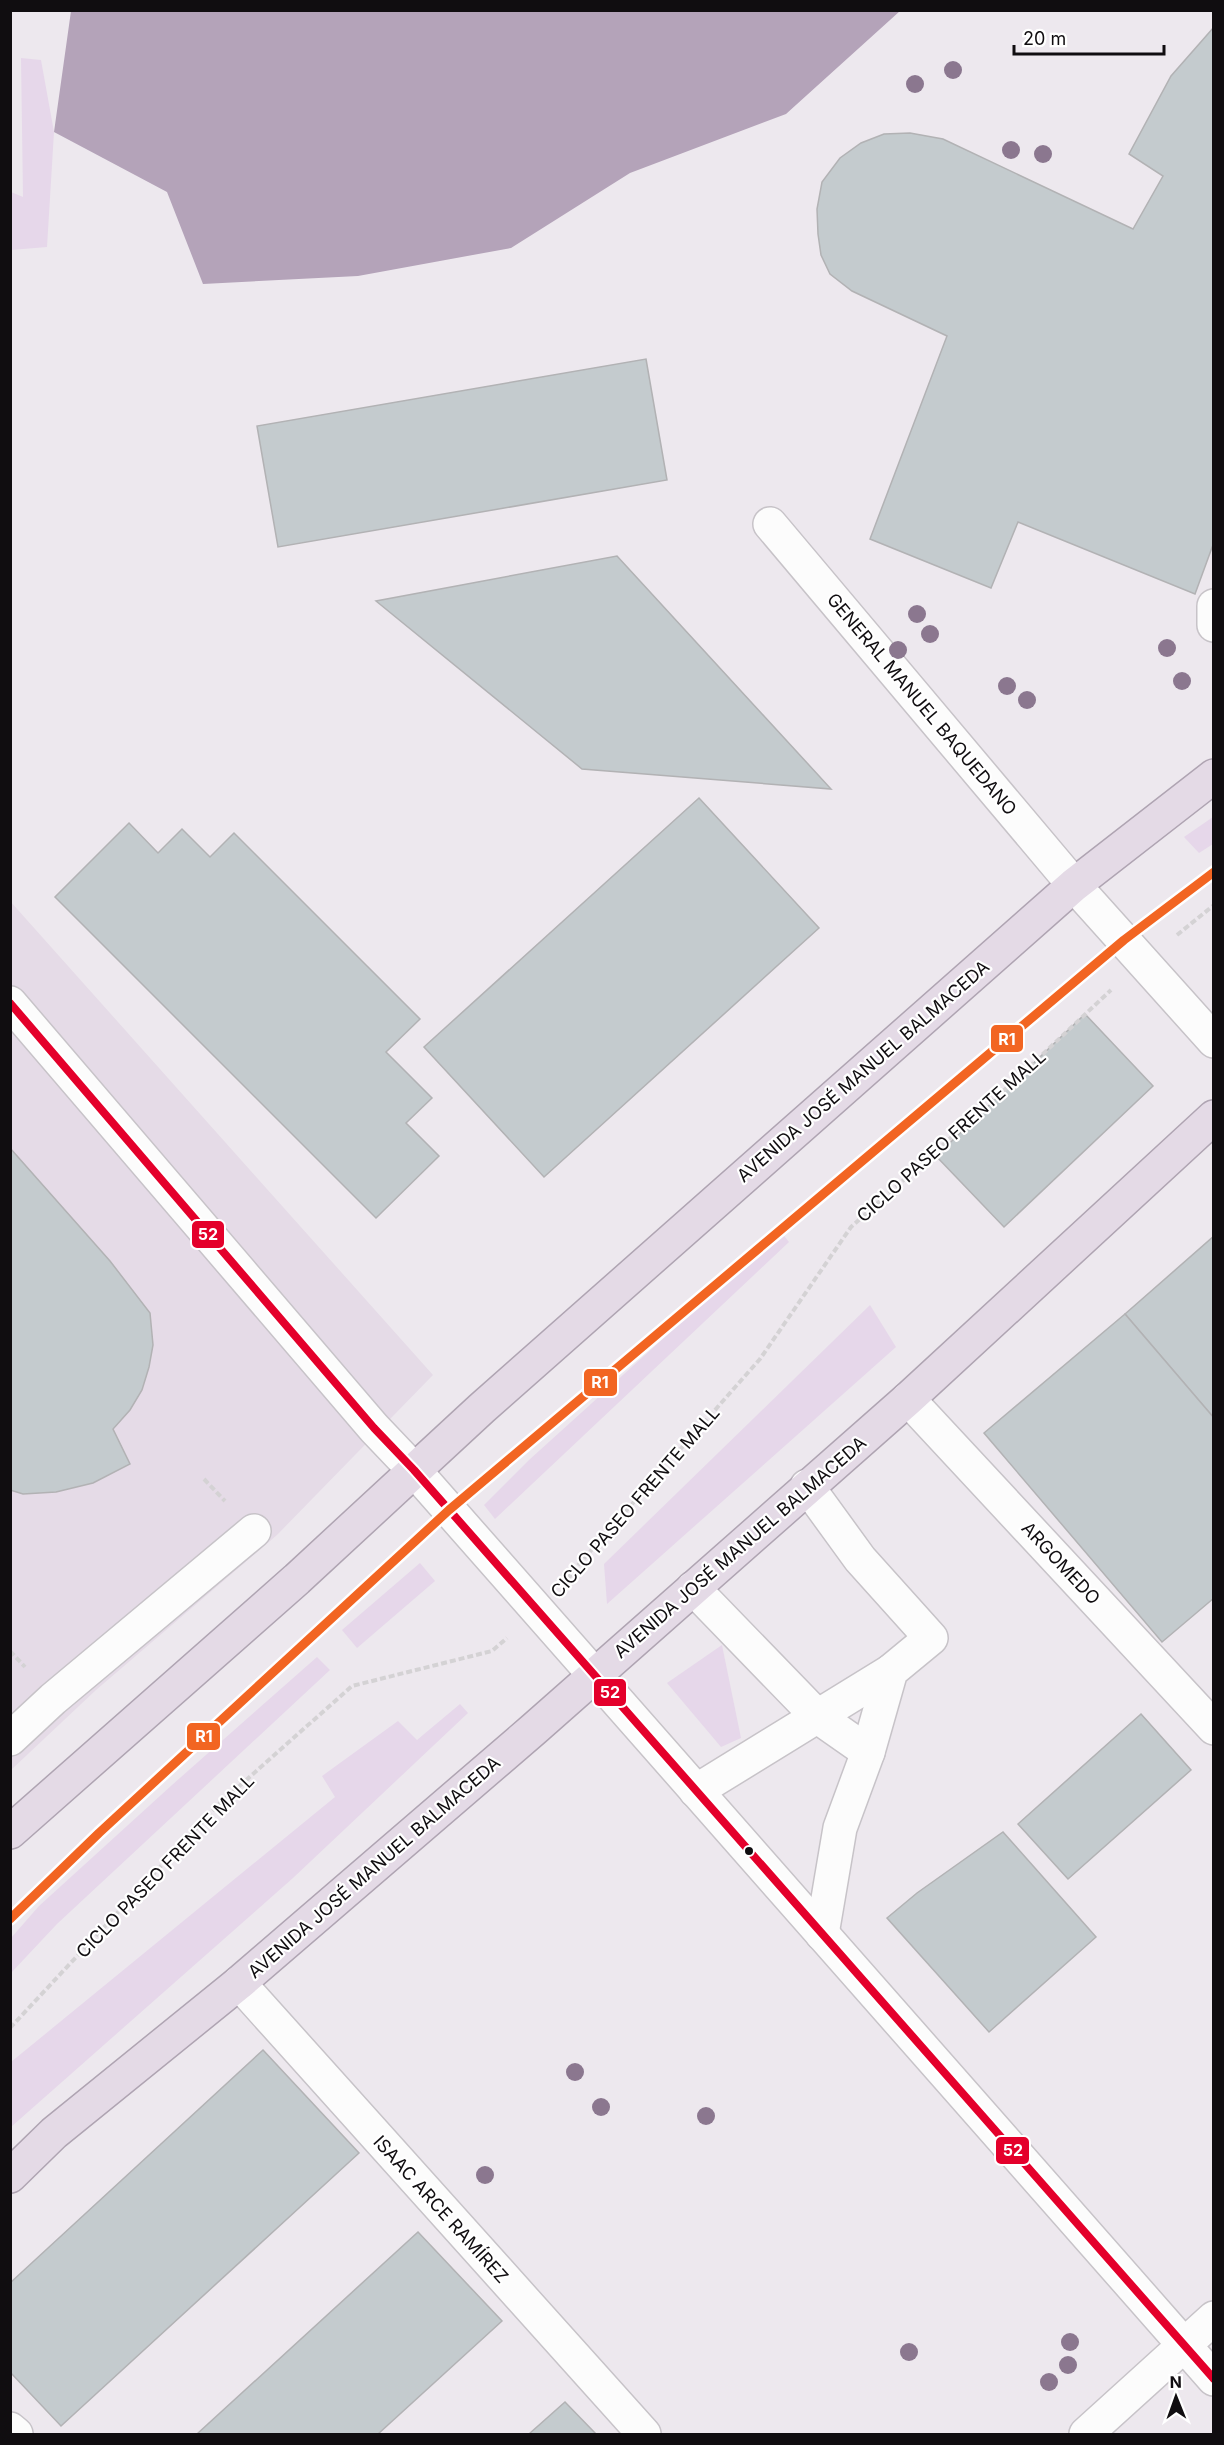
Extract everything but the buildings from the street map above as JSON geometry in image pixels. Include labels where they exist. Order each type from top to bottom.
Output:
[{"type":"highway","name":"AVENIDA JOSÉ MANUEL BALMACEDA","points":[[10,1832],[297,1579],[414,1470],[1074,885],[1214,776]]},
{"type":"highway","name":"AVENIDA JOSÉ MANUEL BALMACEDA","points":[[10,2176],[54,2133],[239,1983],[594,1675],[908,1399],[1214,1118]]},
{"type":"street","name":"GENERAL MANUEL BAQUEDANO","points":[[770,524],[1074,885],[1214,1041]]},
{"type":"street","points":[[1214,606],[1214,625]]},
{"type":"street","points":[[10,1003],[374,1428],[414,1470],[1214,2379]]},
{"type":"street","name":"ARGOMEDO","points":[[908,1399],[1214,1728]]},
{"type":"street","points":[[696,1791],[891,1671],[931,1638],[860,1559],[807,1486]]},
{"type":"street","points":[[10,1739],[53,1699],[254,1531]]},
{"type":"street","points":[[693,1588],[818,1717],[868,1752]]},
{"type":"street","points":[[822,1934],[840,1828],[868,1752],[891,1671]]},
{"type":"street","name":"ISAAC ARCE RAMÍREZ","points":[[239,1983],[644,2434]]},
{"type":"street","points":[[1086,2434],[1214,2318]]},
{"type":"street","points":[[10,2429],[16,2434]]},
{"type":"path","name":"CICLO PASEO FRENTE MALL","points":[[10,2028],[218,1805],[352,1686],[492,1651],[564,1590],[572,1572],[760,1359],[851,1227],[1011,1084],[1117,985],[1214,905]]},
{"type":"shaded area","points":[[71,10],[900,11],[786,114],[630,173],[511,248],[358,276],[203,284],[167,192],[54,132]]},
{"type":"shaded area","points":[[21,58],[41,60],[54,132],[47,247],[11,250],[11,192],[23,197]]},
{"type":"shaded area","points":[[1213,817],[1213,844],[1199,853],[1184,837]]},
{"type":"shaded area","points":[[10,901],[433,1375],[277,1535],[96,1690],[11,1770]]},
{"type":"shaded area","points":[[781,1232],[789,1242],[495,1519],[484,1505],[529,1460]]},
{"type":"shaded area","points":[[870,1305],[896,1347],[607,1604],[604,1564]]},
{"type":"shaded area","points":[[420,1563],[435,1581],[357,1648],[342,1630]]},
{"type":"shaded area","points":[[722,1645],[741,1738],[721,1747],[667,1683]]},
{"type":"shaded area","points":[[317,1657],[330,1670],[57,1924],[11,1973],[11,1938],[39,1906]]},
{"type":"shaded area","points":[[460,1704],[468,1713],[293,1878],[11,2127],[11,2062],[335,1797],[322,1776],[398,1721],[417,1740]]},
{"type":"transit line","name":"R1","points":[[10,1919],[99,1833],[449,1510],[1124,940],[1214,872]]},
{"type":"transit line","name":"52","points":[[10,1003],[374,1428],[414,1470],[1214,2379]]}]
